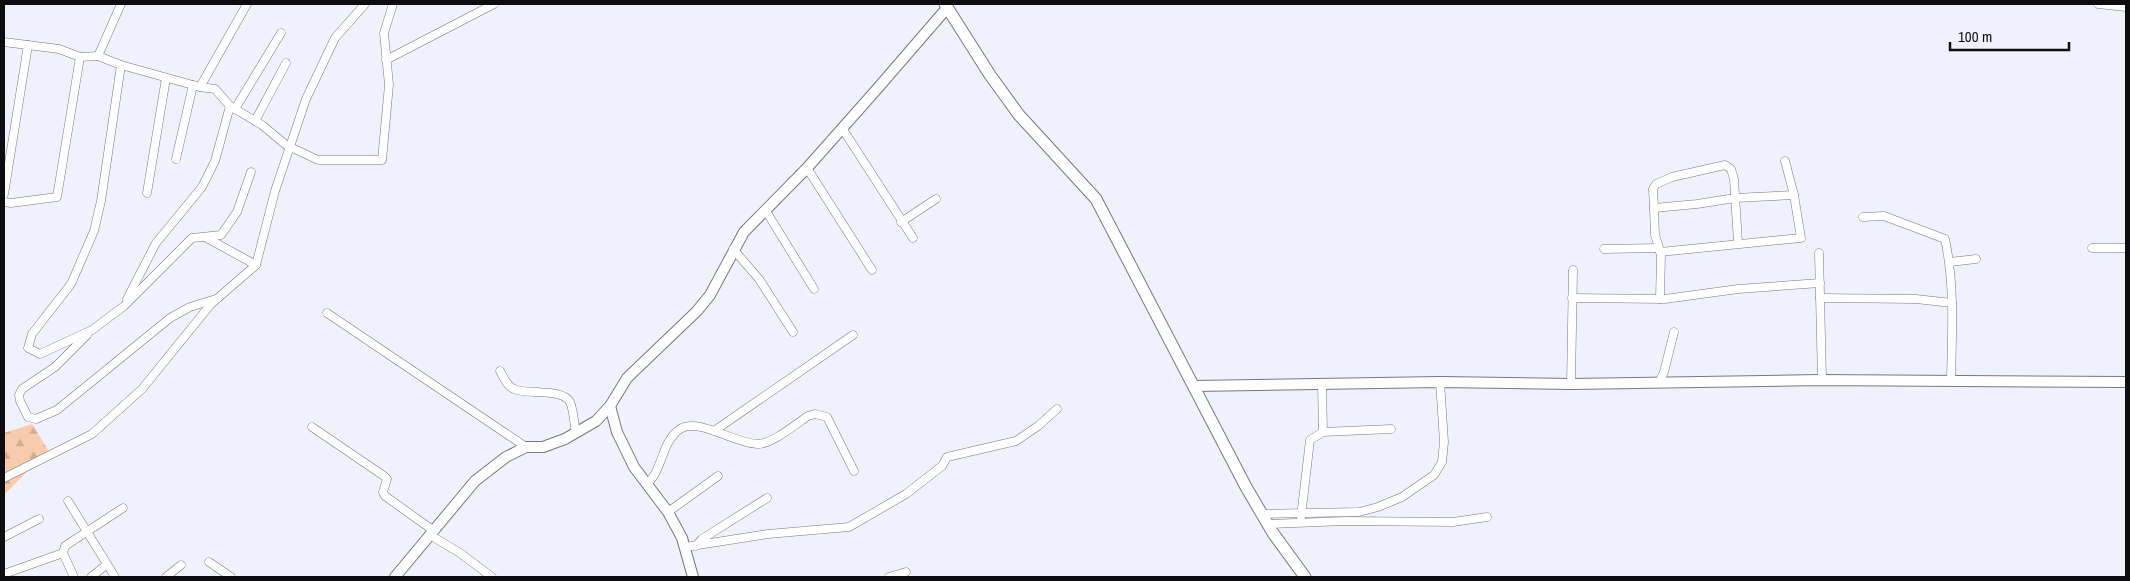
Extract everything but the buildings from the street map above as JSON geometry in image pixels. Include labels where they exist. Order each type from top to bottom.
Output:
[{"type":"main road","points":[[946,6],[990,75],[1019,114],[1096,199],[1264,519],[1305,577]]},
{"type":"street","points":[[98,56],[121,4]]},
{"type":"street","points":[[176,159],[196,86],[247,4]]},
{"type":"street","points":[[4,478],[92,434],[142,389],[216,299],[256,265],[275,191],[306,99],[335,38],[365,4]]},
{"type":"street","points":[[4,42],[59,49],[80,57],[98,56],[166,78],[215,89],[232,107],[290,146],[318,160],[382,160],[388,85],[384,33],[393,4]]},
{"type":"street","points":[[386,60],[494,4]]},
{"type":"street","points":[[2098,4],[2126,7]]},
{"type":"street","points":[[395,577],[475,481],[489,468],[526,447],[542,447],[576,433],[596,421],[610,406],[628,378],[697,311],[710,295],[733,249],[744,232],[807,168],[909,53],[946,6]]},
{"type":"street","points":[[124,306],[156,243],[202,187],[215,161],[232,107],[282,33]]},
{"type":"street","points":[[4,194],[28,45]]},
{"type":"street","points":[[4,202],[11,203],[57,198],[80,57]]},
{"type":"street","points":[[255,121],[286,63]]},
{"type":"street","points":[[92,330],[40,354],[28,348],[32,334],[71,284],[94,231],[101,201],[121,65]]},
{"type":"street","points":[[147,193],[166,78]]},
{"type":"street","points":[[842,128],[913,238]]},
{"type":"street","points":[[1604,249],[1700,249],[1738,243],[1758,243],[1801,238],[1794,195],[1785,161]]},
{"type":"street","points":[[1660,299],[1659,250],[1655,235],[1653,189],[1660,181],[1722,165],[1728,166],[1732,172],[1738,243]]},
{"type":"street","points":[[807,168],[872,270]]},
{"type":"street","points":[[216,299],[190,307],[170,318],[57,410],[36,419],[28,417],[20,401],[22,389],[54,367],[92,330],[124,306],[192,238],[221,235],[237,212],[251,172]]},
{"type":"street","points":[[1654,208],[1735,198],[1794,195]]},
{"type":"street","points":[[901,222],[936,198]]},
{"type":"street","points":[[766,211],[814,290]]},
{"type":"street","points":[[1863,217],[1884,216],[1945,239],[1950,262],[1952,304],[1951,380]]},
{"type":"street","points":[[205,237],[256,265]]},
{"type":"street","points":[[2092,248],[2126,248]]},
{"type":"street","points":[[733,249],[759,278],[793,332]]},
{"type":"street","points":[[1819,253],[1822,380]]},
{"type":"street","points":[[1950,262],[1976,258]]},
{"type":"street","points":[[1572,384],[1573,270]]},
{"type":"street","points":[[1572,298],[1660,299],[1692,297],[1738,289],[1820,282]]},
{"type":"street","points":[[1820,298],[1916,299],[1952,304]]},
{"type":"street","points":[[327,313],[526,447]]},
{"type":"street","points":[[1659,383],[1664,372],[1674,332]]},
{"type":"street","points":[[714,431],[853,335]]},
{"type":"street","points":[[500,371],[513,389],[556,394],[565,397],[570,402],[576,433]]},
{"type":"street","points":[[1194,386],[1440,382],[1572,384],[1822,380],[1951,380],[2028,383],[2126,382]]},
{"type":"street","points":[[1264,519],[1302,512],[1359,512],[1378,508],[1402,497],[1434,475],[1442,462],[1444,442],[1440,382]]},
{"type":"street","points":[[1322,384],[1323,432]]},
{"type":"street","points":[[610,406],[617,432],[634,467],[668,512],[682,538],[693,577]]},
{"type":"street","points":[[685,547],[768,534],[849,527],[906,494],[942,466],[947,457],[1016,441],[1038,426],[1057,409]]},
{"type":"street","points":[[646,484],[654,478],[668,445],[681,429],[690,425],[700,426],[723,435],[759,444],[774,438],[808,416],[815,414],[827,417],[854,471]]},
{"type":"street","points":[[312,427],[384,476],[387,479],[383,492],[385,496],[492,577]]},
{"type":"street","points":[[1298,523],[1302,512],[1310,440],[1323,432],[1391,430]]},
{"type":"street","points":[[668,512],[718,476]]},
{"type":"street","points":[[696,546],[702,539],[767,498]]},
{"type":"street","points":[[68,501],[86,533],[115,577]]},
{"type":"street","points":[[4,574],[63,553],[66,546],[123,508]]},
{"type":"street","points":[[1264,519],[1298,523],[1345,521],[1453,522],[1487,517]]},
{"type":"street","points":[[4,537],[39,519]]},
{"type":"street","points":[[63,553],[74,577]]},
{"type":"street","points":[[210,562],[230,577]]},
{"type":"street","points":[[91,577],[106,565]]},
{"type":"street","points":[[166,577],[181,565]]},
{"type":"street","points":[[890,577],[906,572]]},
{"type":"green space","points":[[32,424],[48,450],[4,495],[4,433]]}]
